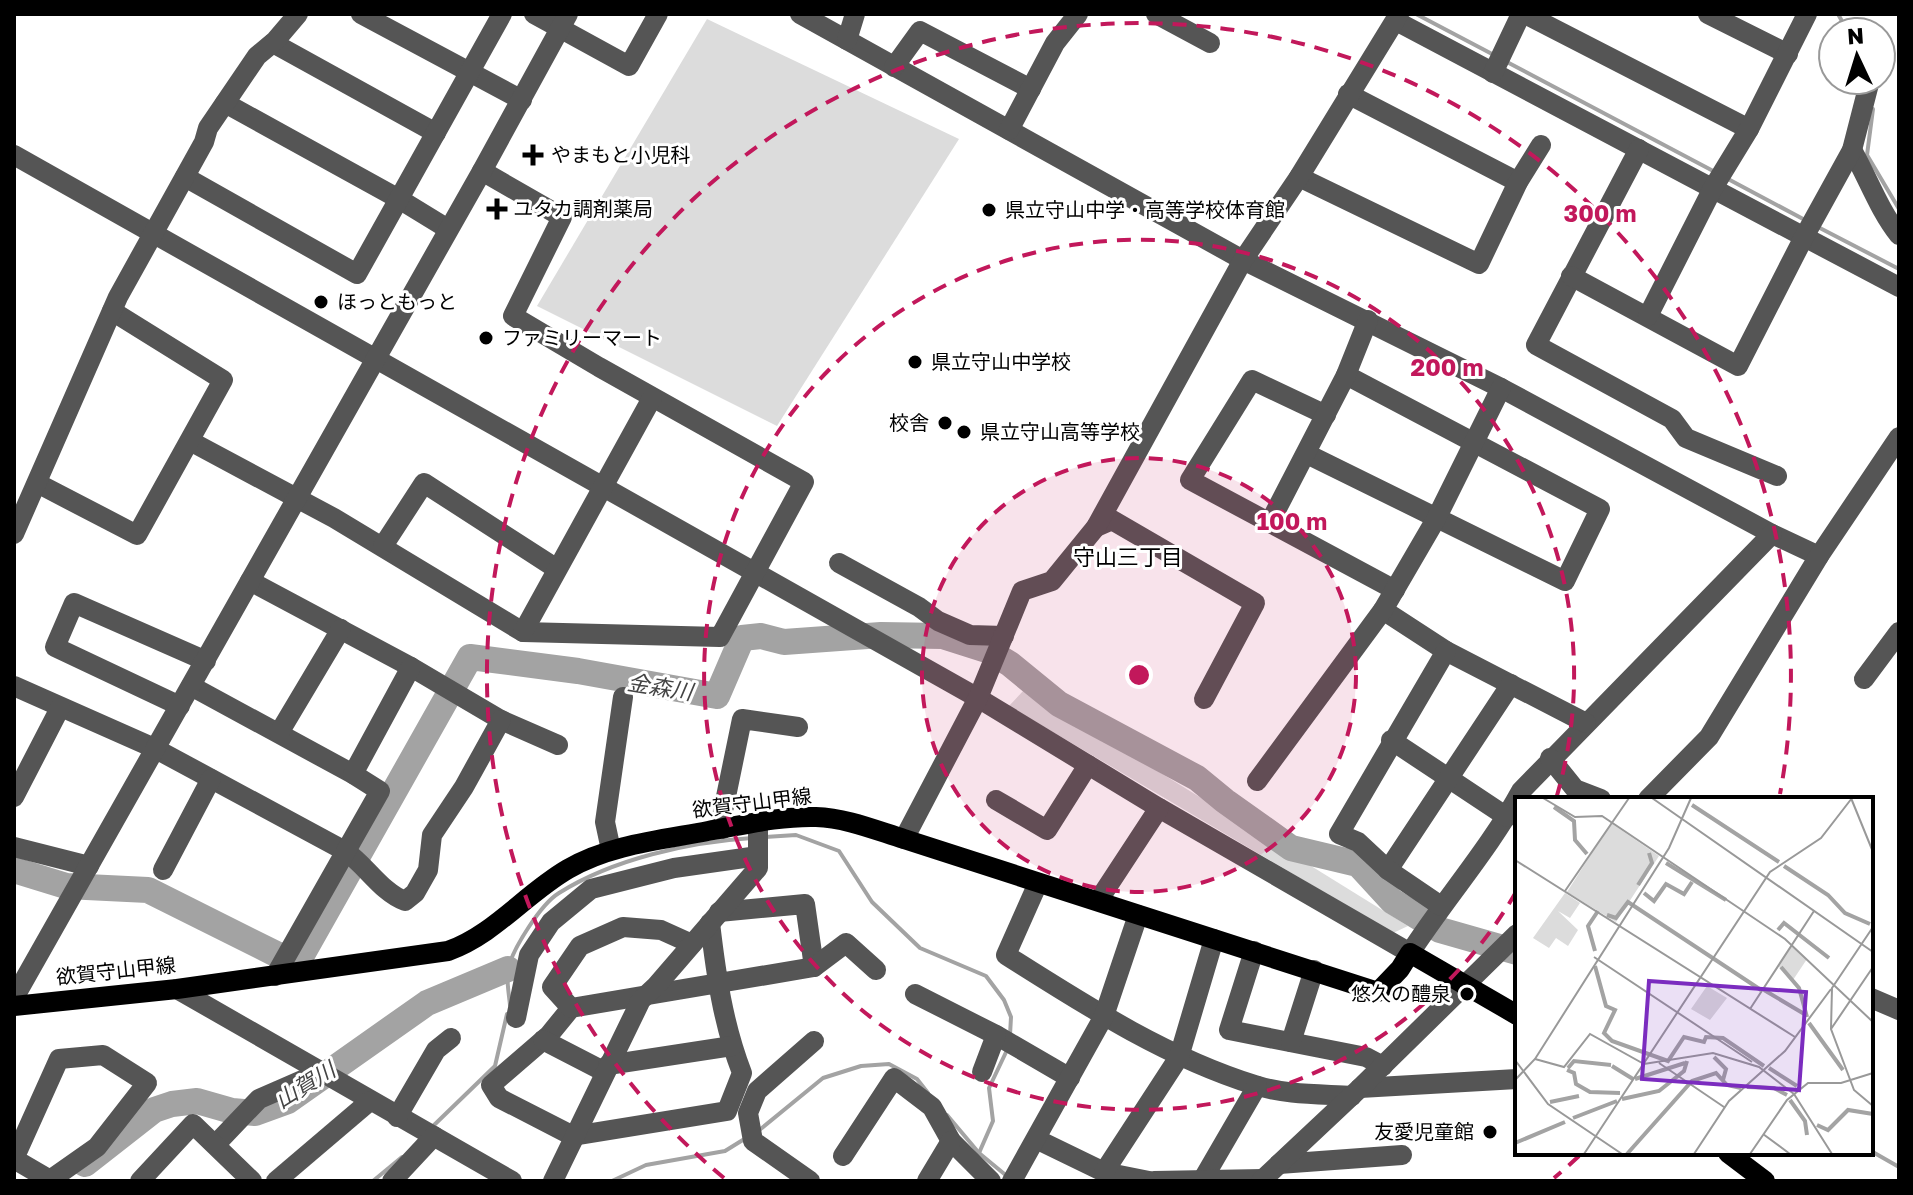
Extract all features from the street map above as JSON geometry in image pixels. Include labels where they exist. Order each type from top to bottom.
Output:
[{"type":"main road","name":"欲賀守山甲線","points":[[14,1006],[177,989],[422,956],[457,948],[483,935],[566,870],[589,857],[758,822],[813,817],[833,819],[904,839],[1378,992],[1400,969],[1410,953]]},
{"type":"main road","points":[[1410,953],[1515,1014]]},
{"type":"main road","points":[[1731,1155],[1765,1181]]},
{"type":"street","points":[[14,534],[112,311],[204,142],[208,128],[257,56],[298,14]]},
{"type":"street","points":[[361,14],[522,100]]},
{"type":"street","points":[[185,177],[357,274],[502,14]]},
{"type":"street","points":[[534,14],[564,21],[629,66],[658,14]]},
{"type":"street","points":[[800,14],[1243,260],[1501,388],[1772,534],[1819,556]]},
{"type":"street","points":[[847,40],[855,14]]},
{"type":"street","points":[[1009,130],[1055,43],[1077,14]]},
{"type":"street","points":[[1156,14],[1210,43]]},
{"type":"street","points":[[1493,73],[1523,14],[1749,129]]},
{"type":"street","points":[[1708,14],[1788,54]]},
{"type":"street","points":[[1648,316],[1807,14]]},
{"type":"street","points":[[904,839],[978,698],[1022,591],[1052,581],[1096,527],[1243,260],[1299,177],[1397,17],[1493,73],[1899,287]]},
{"type":"street","points":[[14,998],[564,21]]},
{"type":"street","points":[[894,67],[920,31],[1031,89]]},
{"type":"street","points":[[273,43],[436,133]]},
{"type":"street","points":[[1348,94],[1518,182]]},
{"type":"street","points":[[1571,276],[1738,366],[1852,150],[1866,96]]},
{"type":"street","points":[[225,103],[448,229]]},
{"type":"street","points":[[1299,177],[1479,264],[1518,182],[1541,145]]},
{"type":"street","points":[[1639,149],[1536,345],[1672,419],[1686,438],[1777,476]]},
{"type":"street","points":[[1852,150],[1899,235]]},
{"type":"street","points":[[14,155],[978,698],[1159,808],[1410,953],[1515,802]]},
{"type":"street","points":[[190,441],[383,546],[523,632],[720,637],[804,482],[513,316],[562,217],[482,171]]},
{"type":"street","points":[[37,483],[137,535],[223,380],[112,311]]},
{"type":"street","points":[[1270,522],[1346,375],[1368,320]]},
{"type":"street","points":[[1307,454],[1565,581],[1600,509],[1346,375]]},
{"type":"street","points":[[1326,415],[1252,380],[1190,480],[1395,590]]},
{"type":"street","points":[[1257,781],[1383,610],[1436,519],[1501,388]]},
{"type":"street","points":[[523,632],[652,398]]},
{"type":"street","points":[[1650,797],[1709,737],[1819,556],[1899,437]]},
{"type":"street","points":[[383,546],[424,483],[557,569]]},
{"type":"street","points":[[1096,527],[1112,520],[1255,603],[1204,699]]},
{"type":"street","points":[[1518,797],[1550,758],[1772,534]]},
{"type":"street","points":[[839,563],[919,607],[938,621],[970,635],[1004,636]]},
{"type":"street","points":[[250,581],[411,667],[501,720],[558,745]]},
{"type":"street","points":[[180,706],[55,647],[74,603],[206,661]]},
{"type":"street","points":[[1383,610],[1446,651],[1586,723]]},
{"type":"street","points":[[279,733],[341,629]]},
{"type":"street","points":[[1864,679],[1899,632]]},
{"type":"street","points":[[1441,906],[1388,870],[1358,842],[1339,834],[1391,740],[1446,651]]},
{"type":"street","points":[[353,774],[411,667]]},
{"type":"street","points":[[1388,870],[1511,684]]},
{"type":"street","points":[[14,686],[154,748],[345,851],[360,861],[393,896],[405,901],[415,893],[428,870],[432,835],[464,787],[501,720]]},
{"type":"street","points":[[191,686],[380,791],[275,976]]},
{"type":"street","points":[[611,850],[605,822],[623,697]]},
{"type":"street","points":[[16,788],[60,708]]},
{"type":"street","points":[[723,829],[722,816],[742,719],[798,727]]},
{"type":"street","points":[[1391,740],[1507,817]]},
{"type":"street","points":[[1550,758],[1575,789],[1596,797]]},
{"type":"street","points":[[996,800],[1047,830],[1088,765]]},
{"type":"street","points":[[163,870],[211,779]]},
{"type":"street","points":[[1098,901],[1159,808]]},
{"type":"street","points":[[553,1181],[606,1068],[644,997],[758,868],[758,822]]},
{"type":"street","points":[[14,847],[89,866]]},
{"type":"street","points":[[516,1018],[529,955],[551,922],[591,889],[674,868],[758,856]]},
{"type":"street","points":[[1038,883],[1006,955],[1104,1016],[1179,1057],[1257,1086],[1356,1092],[1515,1079]]},
{"type":"street","points":[[714,918],[805,904],[814,967]]},
{"type":"street","points":[[1015,1176],[1104,1016],[1138,915]]},
{"type":"street","points":[[714,918],[718,983],[732,1046],[742,1073],[727,1111],[573,1136],[499,1098],[491,1085],[543,1040],[571,1008],[644,997],[718,983],[814,967],[846,943],[876,970]]},
{"type":"street","points":[[571,1008],[552,987],[580,946],[623,927],[661,930],[692,944]]},
{"type":"street","points":[[1036,1139],[1104,1172],[1151,1181],[1262,1180],[1515,936]]},
{"type":"street","points":[[1104,1172],[1179,1057],[1214,939]]},
{"type":"street","points":[[1254,951],[1229,1030],[1366,1057],[1383,1066]]},
{"type":"street","points":[[1291,1042],[1314,970]]},
{"type":"street","points":[[177,989],[512,1181]]},
{"type":"street","points":[[915,994],[996,1035],[1070,1078]]},
{"type":"street","points":[[1873,999],[1899,1010]]},
{"type":"street","points":[[982,1072],[996,1035]]},
{"type":"street","points":[[397,1117],[436,1050],[451,1038]]},
{"type":"street","points":[[543,1040],[606,1068],[732,1046]]},
{"type":"street","points":[[810,1181],[753,1141],[748,1113],[757,1091],[814,1041]]},
{"type":"street","points":[[103,1055],[147,1083],[97,1147],[50,1180],[14,1159],[59,1059],[103,1055]]},
{"type":"street","points":[[216,1144],[259,1099],[321,1072]]},
{"type":"street","points":[[843,1156],[894,1078],[932,1107],[951,1141],[991,1181]]},
{"type":"street","points":[[1203,1179],[1257,1086]]},
{"type":"street","points":[[276,1181],[370,1101]]},
{"type":"street","points":[[146,1179],[193,1124],[252,1181]]},
{"type":"street","points":[[392,1181],[434,1136]]},
{"type":"street","points":[[927,1181],[951,1141]]},
{"type":"street","points":[[1279,1164],[1402,1155]]},
{"type":"shaded area","points":[[707,19],[959,139],[777,426],[537,306]]},
{"type":"shaded area","points":[[1025,689],[1408,926],[1393,933],[1009,706]]},
{"type":"waterway","points":[[1360,14],[1371,14]]},
{"type":"waterway","points":[[1416,14],[1494,55]]},
{"type":"waterway","points":[[1505,61],[1717,173]]},
{"type":"waterway","points":[[1873,109],[1867,155],[1899,209]]},
{"type":"waterway","points":[[1728,179],[1805,220]]},
{"type":"waterway","points":[[1816,226],[1899,269]]},
{"type":"waterway","name":"金森川","points":[[14,870],[66,886],[148,890],[276,954],[299,960],[470,657],[578,671],[717,696],[742,638],[761,636],[784,642],[881,635],[943,636],[987,650],[1010,664],[1059,704],[1197,778],[1291,848],[1358,864],[1392,901],[1440,930],[1515,951]]},
{"type":"waterway","points":[[765,837],[796,835],[839,851],[872,902],[920,948],[986,976],[1004,1000],[1011,1017],[1010,1035]]},
{"type":"waterway","points":[[510,1005],[507,977],[511,960],[536,916],[559,893],[603,871],[652,854],[752,838]]},
{"type":"waterway","name":"山賀川","points":[[85,1164],[154,1110],[172,1104],[197,1101],[232,1111],[255,1113],[288,1101],[427,1003],[508,969]]},
{"type":"waterway","points":[[431,1128],[495,1066],[507,1014]]},
{"type":"waterway","points":[[979,1153],[993,1121],[989,1088],[1008,1048]]},
{"type":"waterway","points":[[757,1132],[823,1078],[861,1066],[889,1064],[917,1079],[928,1093]]},
{"type":"waterway","points":[[947,1115],[979,1153],[1008,1177]]},
{"type":"waterway","points":[[612,1181],[646,1165],[725,1151],[746,1138]]},
{"type":"waterway","name":"金森川","points":[[1873,1152],[1899,1167]]},
{"type":"waterway","points":[[373,1181],[402,1157]]},
{"type":"place","name":"やまもと小児科","points":[[533,155]]},
{"type":"place","name":"ユタカ調剤薬局","points":[[497,209]]},
{"type":"place","name":"県立守山中学・高等学校体育館","points":[[989,210]]},
{"type":"place","name":"ほっともっと","points":[[321,302]]},
{"type":"place","name":"ファミリーマート","points":[[486,338]]},
{"type":"place","name":"県立守山中学校","points":[[915,362]]},
{"type":"place","name":"校舎","points":[[945,423]]},
{"type":"place","name":"県立守山高等学校","points":[[964,432]]},
{"type":"place","name":"悠久の醴泉","points":[[1467,994]]},
{"type":"place","name":"友愛児童館","points":[[1490,1132]]},
{"type":"district","name":"守山三丁目","points":[[1128,557]]}]
